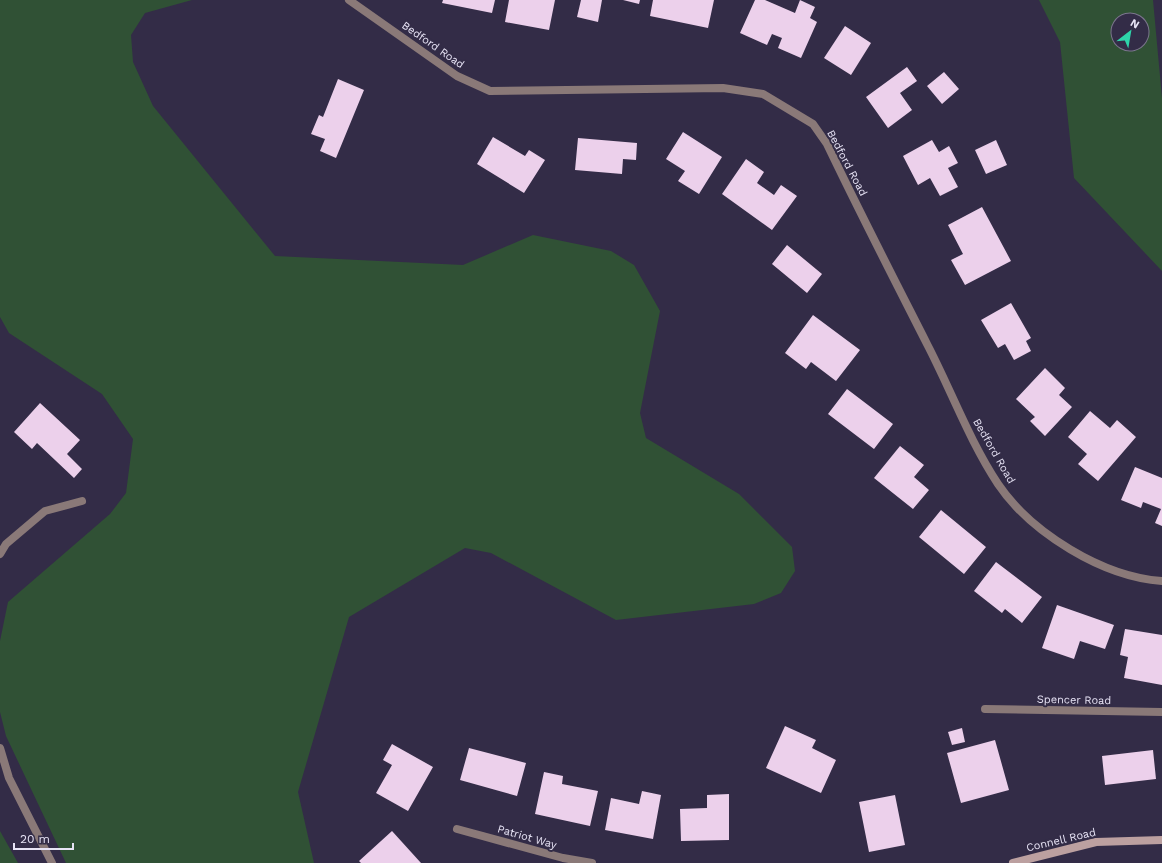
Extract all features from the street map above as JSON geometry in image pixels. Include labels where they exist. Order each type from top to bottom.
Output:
[{"type":"main road","name":"Connell Road","points":[[1013,863],[1096,842],[1162,840]]},
{"type":"street","name":"Bedford Road","points":[[349,0],[457,76],[490,92],[723,88],[764,94],[813,124],[827,144],[934,357],[964,422],[998,484],[1019,509],[1030,519],[1047,534],[1078,556],[1112,570],[1152,581],[1162,582]]},
{"type":"street","points":[[0,554],[6,544],[45,511],[82,501]]},
{"type":"street","name":"Spencer Road","points":[[985,709],[1162,712]]},
{"type":"street","points":[[0,748],[9,778],[52,863]]},
{"type":"street","name":"Patriot Way","points":[[457,829],[563,858],[592,863]]},
{"type":"green space","points":[[0,0],[192,0],[145,13],[131,35],[133,62],[153,106],[275,256],[463,265],[533,235],[611,251],[634,265],[660,311],[640,413],[646,438],[739,494],[792,547],[795,571],[781,593],[754,604],[616,620],[491,553],[465,548],[349,617],[298,792],[314,863],[66,863],[6,736],[0,712],[0,641],[8,602],[110,514],[126,493],[133,439],[102,394],[9,333],[0,317]]},
{"type":"green space","points":[[1039,0],[1153,0],[1162,98],[1162,271],[1074,178],[1060,42]]},
{"type":"green space","points":[[0,831],[18,863],[0,863]]},
{"type":"building","points":[[443,0],[495,0],[492,13],[442,3]]},
{"type":"building","points":[[509,0],[555,0],[549,30],[505,22]]},
{"type":"building","points":[[581,0],[602,0],[598,22],[577,17]]},
{"type":"building","points":[[623,0],[640,0],[639,4]]},
{"type":"building","points":[[653,0],[714,0],[708,28],[650,16]]},
{"type":"building","points":[[755,0],[765,0],[795,13],[800,0],[815,7],[810,18],[817,22],[801,58],[778,48],[782,38],[772,34],[767,45],[740,33]]},
{"type":"building","points":[[845,26],[871,43],[851,75],[824,58]]},
{"type":"building","points":[[907,67],[917,81],[900,93],[912,110],[888,128],[866,97]]},
{"type":"building","points":[[944,72],[959,89],[942,104],[927,86]]},
{"type":"building","points":[[338,79],[364,90],[336,158],[320,151],[325,139],[311,134],[319,115],[323,117]]},
{"type":"building","points":[[683,132],[722,157],[699,194],[678,181],[685,171],[666,159]]},
{"type":"building","points":[[493,137],[525,156],[529,150],[545,160],[524,193],[477,164]]},
{"type":"building","points":[[578,138],[637,143],[636,160],[623,159],[622,174],[575,170]]},
{"type":"building","points":[[932,140],[939,152],[949,146],[958,163],[948,168],[958,187],[940,196],[930,178],[918,185],[903,156]]},
{"type":"building","points":[[996,140],[1007,165],[986,174],[975,150]]},
{"type":"building","points":[[746,159],[764,172],[757,183],[774,195],[781,185],[797,196],[772,230],[722,194]]},
{"type":"building","points":[[982,207],[1011,261],[965,285],[951,260],[963,254],[948,225]]},
{"type":"building","points":[[787,245],[822,274],[807,293],[772,264]]},
{"type":"building","points":[[1011,303],[1031,338],[1026,341],[1031,351],[1014,360],[1005,344],[998,348],[981,320]]},
{"type":"building","points":[[813,315],[860,350],[836,381],[811,362],[806,369],[785,353]]},
{"type":"building","points":[[1045,368],[1065,388],[1059,395],[1072,407],[1045,436],[1030,421],[1035,417],[1016,399]]},
{"type":"building","points":[[847,389],[893,424],[874,449],[828,414]]},
{"type":"building","points":[[40,403],[80,440],[67,454],[82,469],[74,478],[37,443],[32,449],[14,432]]},
{"type":"building","points":[[1090,411],[1110,428],[1117,420],[1136,437],[1098,481],[1078,464],[1087,454],[1068,437]]},
{"type":"building","points":[[900,446],[924,465],[914,477],[929,490],[913,509],[874,478]]},
{"type":"building","points":[[1135,467],[1162,478],[1162,526],[1155,523],[1161,509],[1143,502],[1141,508],[1121,500]]},
{"type":"building","points":[[941,510],[986,547],[964,574],[919,537]]},
{"type":"building","points":[[996,562],[1042,597],[1022,623],[1005,609],[1002,613],[974,591]]},
{"type":"building","points":[[1057,605],[1114,625],[1105,649],[1080,641],[1074,659],[1042,648]]},
{"type":"building","points":[[1125,629],[1162,635],[1162,685],[1124,678],[1128,657],[1120,655]]},
{"type":"building","points":[[785,726],[816,740],[812,748],[836,760],[821,793],[766,768]]},
{"type":"building","points":[[962,728],[965,742],[952,745],[948,732]]},
{"type":"building","points":[[995,740],[1009,790],[961,803],[947,753]]},
{"type":"building","points":[[392,744],[433,767],[408,811],[376,793],[392,765],[383,760]]},
{"type":"building","points":[[469,748],[526,763],[517,796],[460,780]]},
{"type":"building","points":[[1153,750],[1156,779],[1105,785],[1102,756]]},
{"type":"building","points":[[544,772],[563,776],[562,784],[598,791],[590,826],[535,814]]},
{"type":"building","points":[[642,791],[661,795],[653,839],[605,830],[611,798],[639,804]]},
{"type":"building","points":[[729,794],[729,840],[681,841],[680,809],[707,808],[707,795]]},
{"type":"building","points":[[895,795],[905,845],[869,852],[859,802]]},
{"type":"building","points":[[392,831],[421,863],[361,863],[359,861]]}]
